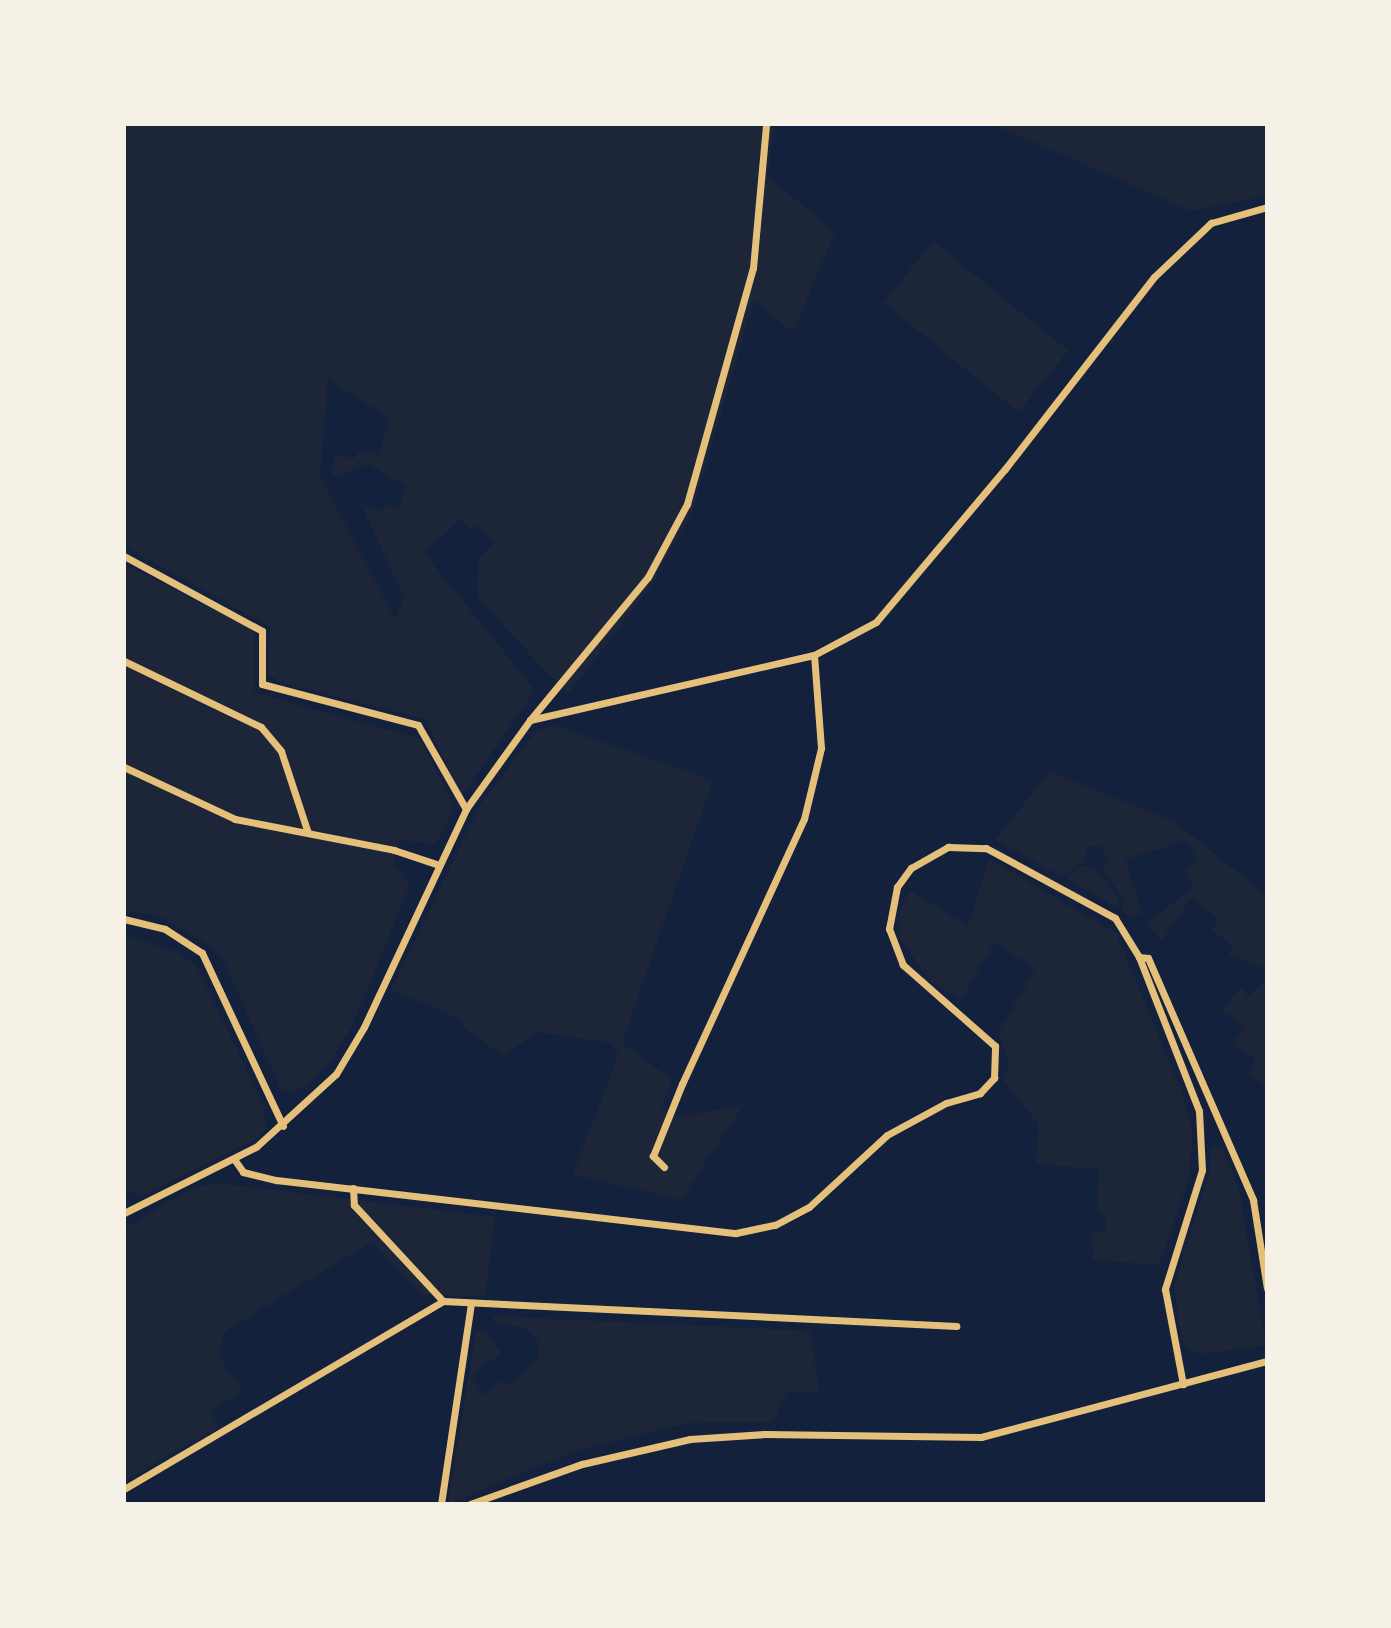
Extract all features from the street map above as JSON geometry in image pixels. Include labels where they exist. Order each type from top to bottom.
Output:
[{"type":"street","points":[[124,1213],[158,1191],[234,1159],[283,1126],[336,1074],[364,1027],[436,864],[466,809],[530,720],[648,577],[687,504],[753,268],[766,124]]},
{"type":"street","points":[[530,720],[814,655],[876,622],[1005,469],[1108,331],[1194,237],[1211,223],[1267,207]]},
{"type":"street","points":[[124,556],[262,631],[262,684],[418,725],[466,809]]},
{"type":"street","points":[[664,1167],[653,1156],[682,1084],[804,819],[821,748],[814,655]]},
{"type":"street","points":[[124,661],[261,727],[281,751],[308,833]]},
{"type":"street","points":[[124,767],[235,819],[394,850],[436,864]]},
{"type":"street","points":[[234,1159],[243,1172],[353,1188],[736,1233],[757,1231],[799,1213],[887,1135],[946,1103],[980,1093],[994,1078],[995,1046],[903,965],[889,929],[891,907],[904,878],[932,853],[948,847],[997,852],[1115,918],[1139,957],[1199,1111],[1202,1170],[1165,1289],[1183,1384]]},
{"type":"street","points":[[124,919],[175,934],[202,953],[283,1126]]},
{"type":"street","points":[[1139,957],[1148,958],[1210,1108],[1253,1200],[1267,1288]]},
{"type":"street","points":[[1199,1111],[1210,1108]]},
{"type":"street","points":[[353,1188],[354,1205],[443,1301]]},
{"type":"street","points":[[124,1489],[443,1301],[956,1326]]},
{"type":"street","points":[[441,1504],[471,1303]]},
{"type":"street","points":[[470,1504],[582,1464],[690,1439],[765,1434],[981,1437],[1267,1361]]},
{"type":"shaded area","points":[[124,124],[774,124],[768,177],[835,232],[793,332],[754,300],[692,513],[654,581],[568,695],[477,597],[478,558],[494,543],[477,524],[470,530],[460,519],[424,553],[535,690],[461,797],[425,719],[279,682],[268,673],[270,627],[124,546]],"holes":[[[328,379],[390,419],[378,455],[360,449],[354,459],[335,454],[331,473],[336,477],[368,464],[407,486],[399,508],[385,504],[382,511],[361,504],[404,597],[395,619],[320,476]]]},
{"type":"shaded area","points":[[992,124],[1267,124],[1267,196],[1191,211]]},
{"type":"shaded area","points":[[933,241],[1068,351],[1019,412],[883,302]]},
{"type":"shaded area","points":[[124,564],[251,629],[255,637],[254,692],[420,739],[454,807],[436,844],[399,840],[394,866],[405,874],[409,888],[352,1026],[328,1064],[304,1088],[289,1092],[280,1088],[225,963],[207,944],[159,916],[124,910]]},
{"type":"shaded area","points":[[556,726],[713,780],[622,1043],[672,1080],[660,1108],[679,1117],[743,1105],[681,1200],[573,1174],[619,1053],[608,1042],[536,1032],[504,1056],[462,1027],[463,1020],[391,990],[480,805],[538,729]]},
{"type":"shaded area","points":[[1050,771],[1176,823],[1267,896],[1267,969],[1228,954],[1233,946],[1212,931],[1218,918],[1191,898],[1162,940],[1147,925],[1193,886],[1184,869],[1198,862],[1187,840],[1125,860],[1142,913],[1130,917],[1121,910],[1124,901],[1103,869],[1108,860],[1101,846],[1088,847],[1083,862],[1061,876],[995,840]]},
{"type":"shaded area","points":[[989,859],[1116,933],[1181,1090],[1193,1133],[1188,1182],[1159,1265],[1093,1260],[1092,1232],[1105,1232],[1106,1214],[1097,1213],[1099,1169],[1036,1164],[1038,1124],[1003,1080],[1009,1066],[999,1031],[1036,969],[994,943],[961,1000],[929,980],[899,936],[900,911],[910,891],[968,926]]},
{"type":"shaded area","points":[[1087,866],[1098,871],[1119,900],[1117,908],[1066,878],[1077,867]]},
{"type":"shaded area","points":[[124,935],[179,953],[197,967],[264,1106],[266,1129],[254,1140],[141,1197],[124,1189]]},
{"type":"shaded area","points":[[1267,979],[1267,1086],[1247,1074],[1256,1058],[1233,1044],[1244,1025],[1221,1011],[1241,986],[1248,997]]},
{"type":"shaded area","points":[[1212,1146],[1222,1147],[1239,1190],[1266,1345],[1204,1354],[1191,1350],[1181,1339],[1174,1285],[1209,1174]]},
{"type":"shaded area","points":[[218,1183],[495,1217],[485,1296],[423,1295],[372,1242],[225,1331],[219,1356],[242,1391],[210,1412],[218,1427],[124,1481],[124,1228],[191,1189]]},
{"type":"shaded area","points":[[493,1316],[810,1331],[820,1393],[788,1391],[773,1422],[687,1423],[577,1450],[448,1504],[476,1331],[486,1332],[501,1353],[471,1375],[482,1395],[501,1381],[508,1386],[539,1357],[538,1341],[526,1328],[494,1323]]}]
